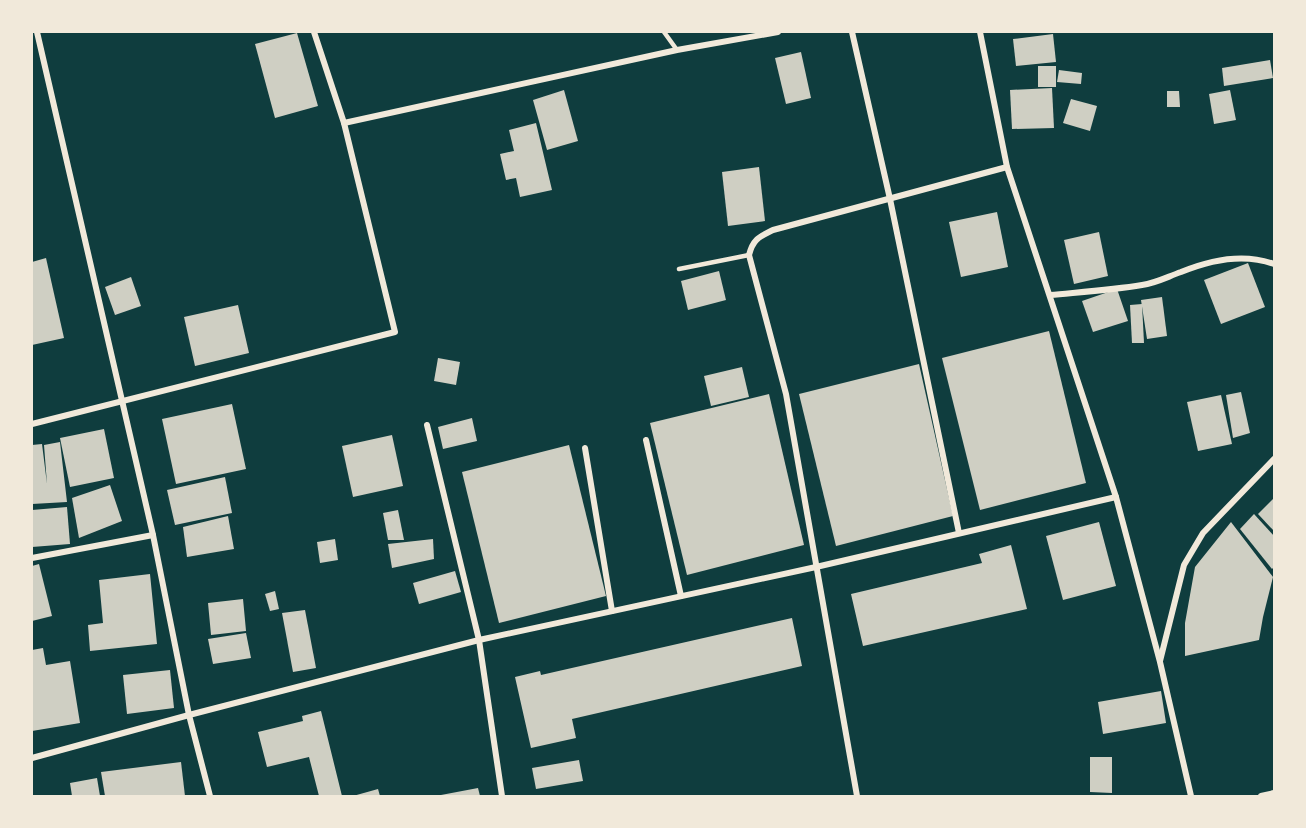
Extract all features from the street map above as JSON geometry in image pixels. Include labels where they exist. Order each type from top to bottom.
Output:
[{"type":"street","points":[[37,32],[153,535],[189,715],[210,796]]},
{"type":"street","points":[[32,424],[395,332],[344,123],[314,32]]},
{"type":"street","points":[[344,123],[677,50],[778,32]]},
{"type":"street","points":[[852,32],[890,199],[959,533]]},
{"type":"street","points":[[980,32],[1007,167],[1116,496],[1160,662],[1191,796]]},
{"type":"street","points":[[857,796],[786,394],[749,255],[752,243],[773,230],[1007,167]]},
{"type":"street","points":[[1050,295],[1141,286],[1161,281],[1213,261],[1239,257],[1275,264]]},
{"type":"street","points":[[427,425],[479,640],[502,796]]},
{"type":"street","points":[[646,440],[681,596]]},
{"type":"street","points":[[585,448],[612,611]]},
{"type":"street","points":[[1160,662],[1184,565],[1203,532],[1275,459]]},
{"type":"street","points":[[32,758],[479,640],[816,567],[1116,496]]},
{"type":"street","points":[[32,558],[153,535]]},
{"type":"street","points":[[1261,796],[1275,793]]},
{"type":"lane","points":[[664,32],[677,50]]},
{"type":"lane","points":[[679,268],[749,255]]},
{"type":"building","points":[[297,33],[318,106],[275,118],[255,44]]},
{"type":"building","points":[[1053,34],[1056,62],[1016,66],[1013,39]]},
{"type":"building","points":[[801,52],[811,98],[786,104],[775,58]]},
{"type":"building","points":[[1270,60],[1273,78],[1224,86],[1222,68]]},
{"type":"building","points":[[1038,66],[1056,66],[1056,87],[1038,87]]},
{"type":"building","points":[[1059,70],[1082,73],[1081,84],[1057,82]]},
{"type":"building","points":[[1052,88],[1054,128],[1012,129],[1010,90]]},
{"type":"building","points":[[564,90],[578,141],[547,150],[533,100]]},
{"type":"building","points":[[1230,90],[1236,120],[1214,124],[1209,94]]},
{"type":"building","points":[[1167,91],[1179,91],[1180,107],[1167,107]]},
{"type":"building","points":[[1071,99],[1097,106],[1090,131],[1063,123]]},
{"type":"building","points":[[536,123],[552,190],[520,197],[516,178],[506,180],[500,154],[514,151],[509,130]]},
{"type":"building","points":[[759,167],[765,221],[728,226],[722,172]]},
{"type":"building","points":[[997,212],[1008,267],[961,277],[949,222]]},
{"type":"building","points":[[1099,232],[1108,276],[1074,284],[1064,240]]},
{"type":"building","points":[[46,258],[64,338],[32,345],[32,262]]},
{"type":"building","points":[[1248,263],[1265,307],[1221,324],[1204,280]]},
{"type":"building","points":[[719,271],[726,300],[688,310],[681,281]]},
{"type":"building","points":[[131,277],[141,306],[115,315],[105,287]]},
{"type":"building","points":[[1117,289],[1128,321],[1093,332],[1082,301]]},
{"type":"building","points":[[1162,297],[1167,336],[1147,339],[1141,300]]},
{"type":"building","points":[[1142,304],[1144,343],[1132,343],[1130,305]]},
{"type":"building","points":[[238,305],[249,353],[195,366],[184,317]]},
{"type":"building","points":[[1049,331],[1086,483],[980,510],[942,358]]},
{"type":"building","points":[[438,358],[460,362],[456,385],[434,381]]},
{"type":"building","points":[[919,364],[953,516],[836,546],[799,394]]},
{"type":"building","points":[[742,367],[749,397],[711,406],[704,376]]},
{"type":"building","points":[[1241,392],[1250,433],[1233,438],[1226,395]]},
{"type":"building","points":[[769,394],[804,545],[687,575],[650,423]]},
{"type":"building","points":[[1221,395],[1232,444],[1198,451],[1187,402]]},
{"type":"building","points":[[232,404],[246,469],[176,484],[162,419]]},
{"type":"building","points":[[472,418],[477,441],[443,449],[438,427]]},
{"type":"building","points":[[104,429],[114,478],[70,487],[60,438]]},
{"type":"building","points":[[392,435],[403,486],[353,497],[342,446]]},
{"type":"building","points":[[60,442],[67,502],[32,504],[32,445],[42,444],[47,484],[44,445]]},
{"type":"building","points":[[569,445],[606,596],[499,623],[462,472]]},
{"type":"building","points":[[225,477],[232,513],[175,525],[167,490]]},
{"type":"building","points":[[110,485],[122,521],[79,538],[72,498]]},
{"type":"building","points":[[1274,498],[1274,531],[1258,514]]},
{"type":"building","points":[[67,507],[70,544],[32,547],[32,510]]},
{"type":"building","points":[[398,510],[404,540],[388,540],[383,513]]},
{"type":"building","points":[[1254,514],[1274,536],[1274,567],[1272,569],[1240,529]]},
{"type":"building","points":[[228,516],[234,549],[187,557],[183,527]]},
{"type":"building","points":[[1099,522],[1116,586],[1063,600],[1046,536]]},
{"type":"building","points":[[1231,522],[1273,577],[1259,640],[1185,656],[1185,623],[1195,567]]},
{"type":"building","points":[[335,539],[338,560],[320,563],[317,542]]},
{"type":"building","points":[[433,539],[434,559],[392,568],[388,544]]},
{"type":"building","points":[[1011,545],[1027,609],[863,646],[851,594],[982,563],[979,554]]},
{"type":"building","points":[[39,564],[52,616],[32,621],[32,566]]},
{"type":"building","points":[[455,571],[461,592],[419,604],[413,583]]},
{"type":"building","points":[[150,574],[157,644],[90,651],[88,625],[103,623],[99,580]]},
{"type":"building","points":[[275,591],[279,609],[270,611],[265,594]]},
{"type":"building","points":[[243,599],[246,631],[211,635],[208,603]]},
{"type":"building","points":[[305,610],[316,668],[293,672],[282,613]]},
{"type":"building","points":[[792,618],[802,666],[572,719],[576,738],[531,748],[515,677],[540,671],[541,675]]},
{"type":"building","points":[[246,633],[251,658],[213,664],[208,639]]},
{"type":"building","points":[[43,648],[46,665],[70,661],[80,723],[32,731],[32,650]]},
{"type":"building","points":[[170,670],[174,708],[127,714],[123,675]]},
{"type":"building","points":[[1161,691],[1166,723],[1103,734],[1098,702]]},
{"type":"building","points":[[321,711],[342,796],[319,796],[309,757],[267,767],[258,732],[303,721],[302,716]]},
{"type":"building","points":[[1090,757],[1112,757],[1112,793],[1090,792]]},
{"type":"building","points":[[579,760],[583,781],[536,789],[532,768]]},
{"type":"building","points":[[181,762],[185,796],[105,796],[101,772]]},
{"type":"building","points":[[97,778],[100,796],[72,796],[70,783]]},
{"type":"building","points":[[478,788],[480,796],[441,796],[441,795]]},
{"type":"building","points":[[378,789],[380,796],[353,796]]}]
